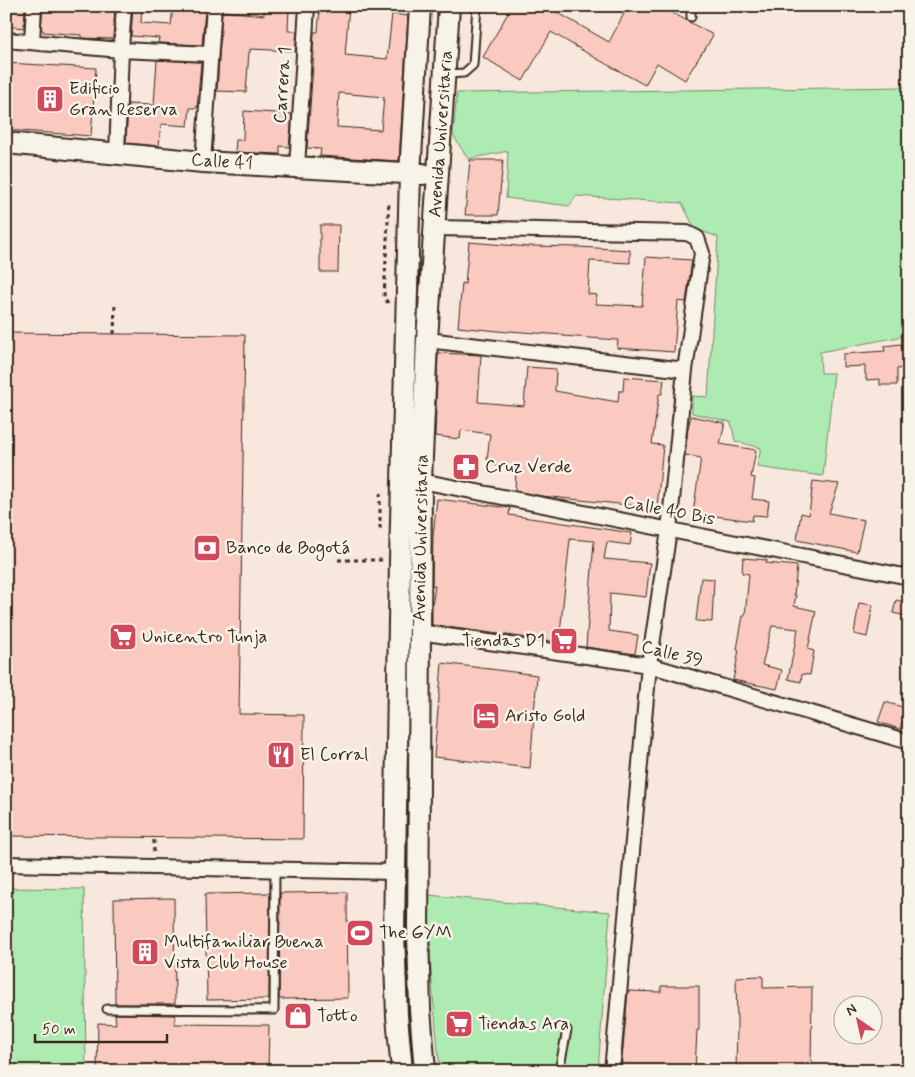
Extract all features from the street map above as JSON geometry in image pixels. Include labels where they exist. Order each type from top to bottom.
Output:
[{"type":"main road","name":"Avenida Universitaria","points":[[402,1071],[396,998],[394,933],[400,560],[400,173],[420,6]]},
{"type":"main road","name":"Avenida Universitaria","points":[[425,1071],[420,1009],[418,933],[421,481],[427,340],[449,6]]},
{"type":"main road","name":"Calle 41","points":[[6,143],[203,162],[437,174]]},
{"type":"street","points":[[32,41],[34,6]]},
{"type":"street","points":[[117,154],[124,6]]},
{"type":"street","points":[[203,162],[214,6]]},
{"type":"street","name":"Carrera 1","points":[[297,167],[307,6]]},
{"type":"street","points":[[6,40],[121,50],[210,54]]},
{"type":"street","points":[[435,228],[687,233],[697,238],[702,252],[685,370],[669,530],[649,666],[612,1071]]},
{"type":"street","points":[[427,340],[685,370]]},
{"type":"street","name":"Calle 40 Bis","points":[[421,481],[909,578]]},
{"type":"street","name":"Calle 39","points":[[420,632],[649,666],[909,742]]},
{"type":"street","points":[[6,864],[395,872]]},
{"type":"lane","points":[[444,74],[464,73],[473,65],[476,6]]},
{"type":"lane","points":[[691,6],[691,17]]},
{"type":"lane","points":[[107,1009],[274,1010],[275,870]]},
{"type":"lane","points":[[560,1071],[567,1030]]},
{"type":"path","points":[[390,306],[384,297],[400,173]]},
{"type":"path","points":[[114,334],[115,304]]},
{"type":"path","points":[[338,560],[400,560]]},
{"type":"green space","points":[[909,87],[909,335],[820,352],[821,373],[834,373],[823,476],[757,467],[761,448],[735,441],[731,422],[692,413],[692,396],[708,397],[718,237],[695,229],[682,203],[576,196],[570,206],[506,198],[508,151],[468,159],[453,135],[457,93]]},
{"type":"green space","points":[[6,888],[84,889],[86,1071],[6,1071]]},
{"type":"green space","points":[[428,895],[610,912],[598,1071],[440,1071],[431,973]]},
{"type":"building","points":[[6,6],[25,7],[24,28],[6,26]]},
{"type":"building","points":[[43,6],[115,6],[113,39],[81,38],[81,35],[43,32],[41,29]]},
{"type":"building","points":[[133,6],[142,6],[141,23],[171,25],[173,6],[203,6],[203,10],[205,10],[202,45],[158,43],[159,38],[131,36]]},
{"type":"building","points":[[264,6],[289,6],[288,31],[297,31],[295,51],[250,49],[246,92],[217,91],[222,11],[264,15]]},
{"type":"building","points":[[320,6],[349,6],[345,55],[387,59],[392,14],[408,16],[399,161],[320,156],[321,149],[307,148],[314,32],[318,32]],"holes":[[[339,93],[384,97],[381,130],[337,127]]]},
{"type":"building","points":[[512,6],[546,6],[609,42],[628,6],[660,6],[713,35],[685,80],[657,63],[645,85],[551,32],[523,81],[483,57]]},
{"type":"building","points":[[157,60],[201,62],[197,108],[190,108],[188,126],[161,124],[159,146],[126,143],[128,104],[154,105]]},
{"type":"building","name":"Edificio Gran Reserva","points":[[6,63],[96,68],[91,136],[6,130]]},
{"type":"building","points":[[244,111],[292,114],[289,147],[280,146],[280,154],[235,152],[236,140],[243,140]]},
{"type":"building","points":[[470,160],[503,160],[498,215],[465,215]]},
{"type":"building","points":[[320,225],[339,225],[338,272],[320,272]]},
{"type":"building","points":[[469,242],[529,247],[630,250],[630,263],[590,261],[588,294],[597,295],[596,304],[642,306],[646,257],[692,260],[686,302],[678,301],[674,352],[617,348],[618,340],[458,327],[462,283],[465,284]]},
{"type":"building","name":"Unicentro Tunja","points":[[6,333],[245,335],[239,714],[304,715],[303,839],[6,836]]},
{"type":"building","points":[[901,344],[905,368],[897,369],[897,385],[880,385],[880,379],[866,380],[865,366],[843,367],[843,354],[885,351],[884,346]]},
{"type":"building","points":[[438,353],[481,355],[478,402],[524,406],[527,367],[556,369],[555,391],[618,402],[619,391],[623,391],[624,377],[664,380],[662,394],[659,394],[652,444],[663,445],[657,508],[542,496],[515,491],[516,467],[493,465],[492,460],[487,460],[490,434],[461,430],[460,439],[435,436]]},
{"type":"building","points":[[691,416],[725,423],[720,444],[756,450],[751,477],[755,478],[752,499],[769,501],[767,516],[753,515],[752,521],[693,513],[701,458],[685,455]]},
{"type":"building","points":[[813,481],[839,484],[829,513],[864,520],[857,552],[797,540],[801,513],[809,515]]},
{"type":"building","points":[[437,499],[510,508],[509,515],[632,533],[630,545],[607,542],[604,559],[650,563],[646,597],[610,593],[609,631],[638,635],[635,654],[586,647],[594,541],[570,539],[559,642],[432,625],[435,586],[432,585],[433,536]]},
{"type":"building","points":[[743,558],[767,560],[766,563],[797,566],[794,606],[816,611],[808,649],[814,651],[810,675],[802,674],[801,682],[788,679],[798,629],[772,626],[762,665],[782,670],[777,689],[733,680],[743,616],[745,616],[749,574],[742,573]]},
{"type":"building","points":[[701,578],[714,579],[712,622],[696,621]]},
{"type":"building","points":[[896,600],[909,603],[906,616],[893,613]]},
{"type":"building","points":[[859,603],[873,605],[867,637],[854,634]]},
{"type":"building","name":"Aristo Gold","points":[[442,663],[537,675],[530,768],[434,757]]},
{"type":"building","points":[[885,702],[906,708],[900,729],[878,722]]},
{"type":"building","name":"Multifamiliar Buena Vista Club House","points":[[347,892],[348,998],[279,999],[280,893]]},
{"type":"building","name":"Multifamiliar Buena Vista Club House","points":[[270,893],[269,999],[207,1000],[205,894]]},
{"type":"building","name":"Multifamiliar Buena Vista Club House","points":[[174,898],[175,1004],[115,1004],[114,899]]},
{"type":"building","points":[[763,976],[763,988],[812,987],[811,1071],[736,1071],[736,977]]},
{"type":"building","points":[[661,986],[699,986],[699,1030],[697,1030],[695,1071],[621,1071],[628,991],[661,992]]},
{"type":"building","points":[[115,1014],[175,1015],[175,1024],[269,1025],[268,1071],[97,1071],[98,1023],[116,1024]]},
{"type":"place","name":"Edificio Gran Reserva","points":[[50,99]]},
{"type":"place","name":"Cruz Verde","points":[[466,467]]},
{"type":"place","name":"Banco de Bogotá","points":[[207,548]]},
{"type":"place","name":"Unicentro Tunja","points":[[123,637]]},
{"type":"place","name":"Tiendas D1","points":[[564,641]]},
{"type":"place","name":"Aristo Gold","points":[[486,716]]},
{"type":"place","name":"El Corral","points":[[281,755]]},
{"type":"place","name":"The GYM","points":[[360,933]]},
{"type":"place","name":"Multifamiliar Buena Vista Club House","points":[[145,952]]},
{"type":"place","name":"Totto","points":[[298,1016]]},
{"type":"place","name":"Tiendas Ara","points":[[459,1024]]}]
